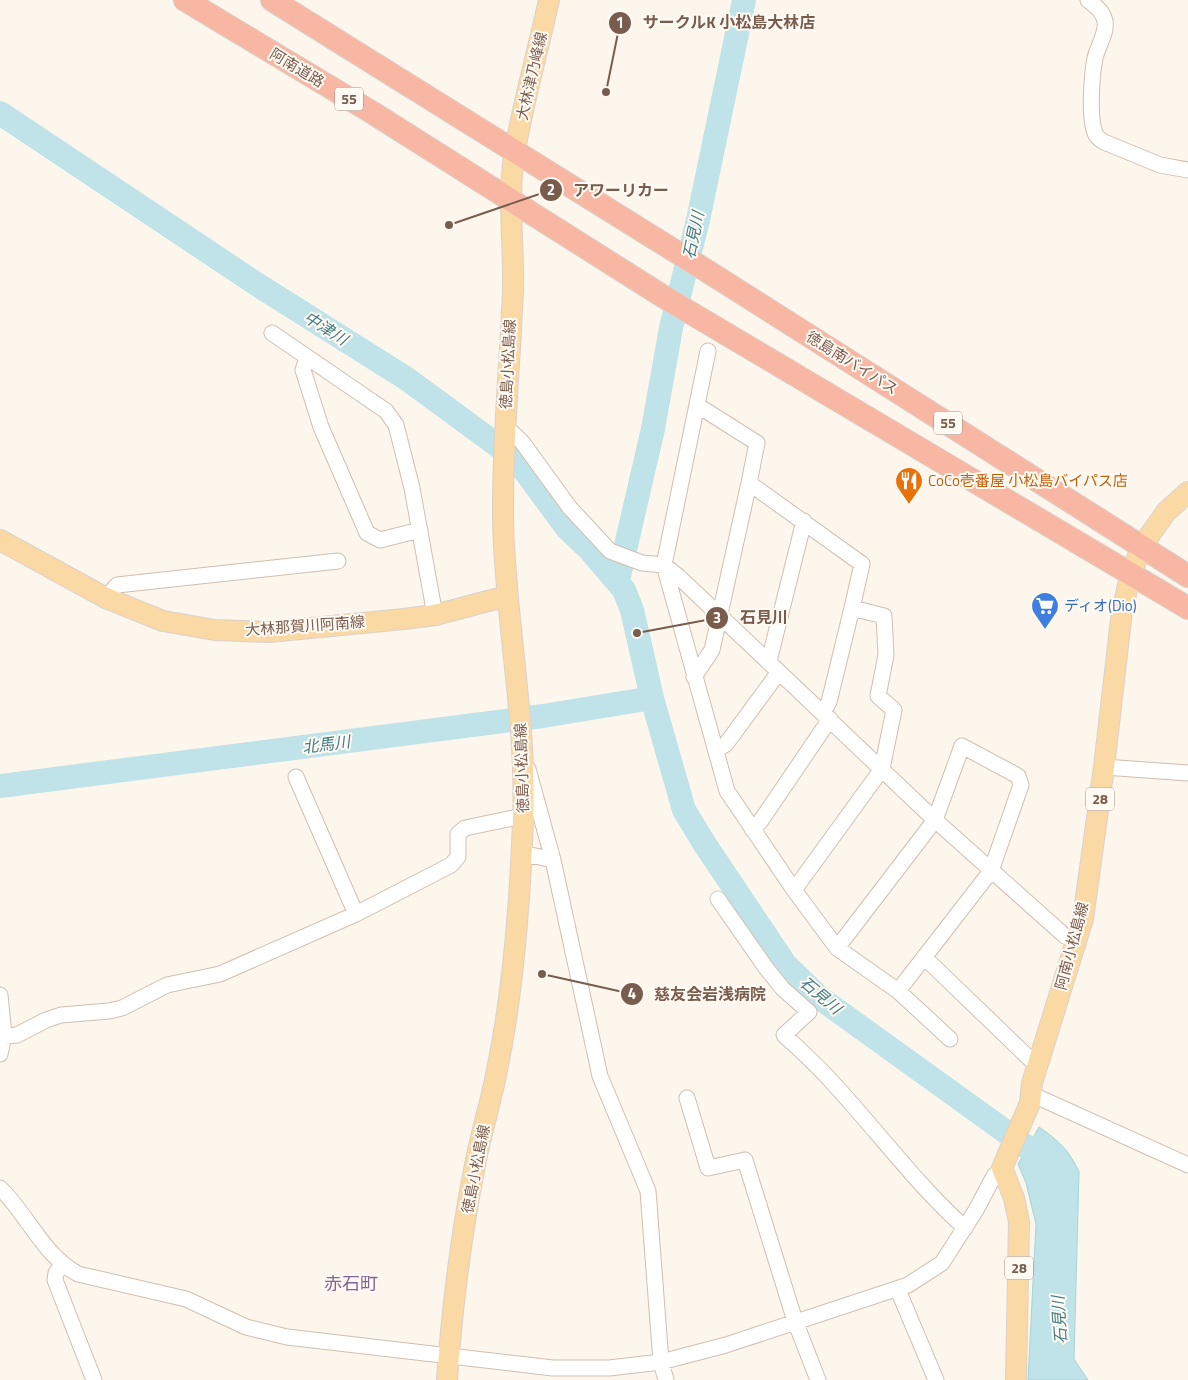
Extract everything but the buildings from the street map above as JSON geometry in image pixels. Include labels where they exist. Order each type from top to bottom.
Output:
[{"type":"highway","name":"阿南道路","points":[[185,0],[373,113],[510,200]]},
{"type":"highway","name":"55","points":[[272,0],[515,152]]},
{"type":"highway","name":"徳島南バイパス","points":[[515,152],[663,243],[1188,576]]},
{"type":"highway","name":"55","points":[[510,200],[687,311],[1188,608]]},
{"type":"main road","name":"大林津乃峰線","points":[[515,152],[549,0]]},
{"type":"main road","name":"徳島小松島線","points":[[447,1380],[456,1282],[475,1164],[497,1069],[512,971],[521,862],[524,754],[507,596],[503,519],[514,241],[510,200],[515,152]]},
{"type":"main road","name":"阿南小松島線","points":[[1002,1164],[1030,1103],[1038,1064],[1077,941],[1082,919],[1104,767],[1122,611],[1131,573],[1142,546],[1166,512],[1188,492]]},
{"type":"main road","name":"大林那賀川阿南線","points":[[0,540],[106,598],[162,621],[215,630],[269,632],[436,615],[507,596]]},
{"type":"main road","name":"28","points":[[1002,1164],[1014,1198],[1019,1222],[1016,1380]]},
{"type":"street","points":[[1088,0],[1100,9],[1105,19],[1105,31],[1096,56],[1093,74],[1093,125],[1096,136],[1104,142],[1160,164],[1188,170]]},
{"type":"street","points":[[272,333],[386,411],[396,425],[420,530],[436,615]]},
{"type":"street","points":[[708,351],[664,565],[727,791],[794,890],[837,948],[898,991],[950,1039]]},
{"type":"street","points":[[307,358],[303,370],[321,428],[367,533],[380,540],[420,530]]},
{"type":"street","points":[[694,677],[712,650],[757,443],[697,405]]},
{"type":"street","points":[[505,434],[522,442],[570,508],[616,554],[642,564],[664,565],[719,614],[991,871],[1065,936],[1077,941]]},
{"type":"street","points":[[749,483],[862,564],[826,715],[760,822],[752,828]]},
{"type":"street","points":[[716,750],[726,744],[774,666],[804,521]]},
{"type":"street","points":[[106,598],[117,585],[338,561]]},
{"type":"street","points":[[794,890],[882,769],[894,710],[878,696],[886,655],[884,616],[852,608]]},
{"type":"street","points":[[837,948],[935,820],[962,746],[1018,776],[1021,785],[991,871],[898,991]]},
{"type":"street","points":[[524,754],[553,860],[600,1076],[648,1191],[661,1362],[666,1380]]},
{"type":"street","points":[[1104,767],[1188,772]]},
{"type":"street","points":[[296,777],[356,914]]},
{"type":"street","points":[[4,1036],[17,1035],[46,1020],[61,1015],[115,1010],[167,985],[220,974],[356,914],[452,865],[458,857],[458,834],[465,828],[523,816]]},
{"type":"street","points":[[521,862],[532,855],[553,860]]},
{"type":"street","points":[[718,899],[766,968],[783,989],[808,1012],[784,1035],[831,1080],[892,1152],[946,1211],[965,1228]]},
{"type":"street","points":[[924,956],[1032,1061],[1038,1064]]},
{"type":"street","points":[[0,995],[4,1036],[0,1054]]},
{"type":"street","points":[[1031,1094],[1188,1165]]},
{"type":"street","points":[[687,1098],[708,1168],[745,1160],[795,1321],[818,1380]]},
{"type":"street","points":[[0,1188],[11,1198],[48,1250],[62,1265],[78,1274],[96,1280],[186,1300],[246,1327],[279,1335],[341,1345],[448,1355],[553,1368],[609,1368],[661,1362],[726,1345],[795,1321],[898,1290],[933,1271],[942,1263],[965,1228],[1002,1164]]},
{"type":"street","points":[[62,1265],[56,1273],[55,1280],[94,1380]]},
{"type":"street","points":[[898,1290],[936,1380]]},
{"type":"water","points":[[1039,1127],[1063,1146],[1079,1172],[1074,1359],[1088,1380],[1028,1380],[1036,1224],[1026,1183],[1018,1164]]},
{"type":"waterway","name":"石見川","points":[[618,580],[653,429],[671,328],[698,220],[744,0]]},
{"type":"waterway","name":"中津川","points":[[0,113],[258,285],[407,379],[516,459],[567,528],[589,549],[624,590],[632,610],[652,698],[684,810],[785,964],[820,998],[1031,1150],[1044,1175]]},
{"type":"waterway","name":"北馬川","points":[[0,786],[543,716],[652,698]]},
{"type":"place","name":"サークルK 小松島大林店","points":[[606,92]]},
{"type":"place","name":"アワーリカー","points":[[449,225]]},
{"type":"place","name":"CoCo壱番屋 小松島バイパス店","points":[[909,505]]},
{"type":"place","name":"ディオ(Dio)","points":[[1045,630]]},
{"type":"place","name":"石見川","points":[[637,633]]},
{"type":"place","name":"慈友会岩浅病院","points":[[542,974]]},
{"type":"district","name":"赤石町","points":[[351,1284]]}]
